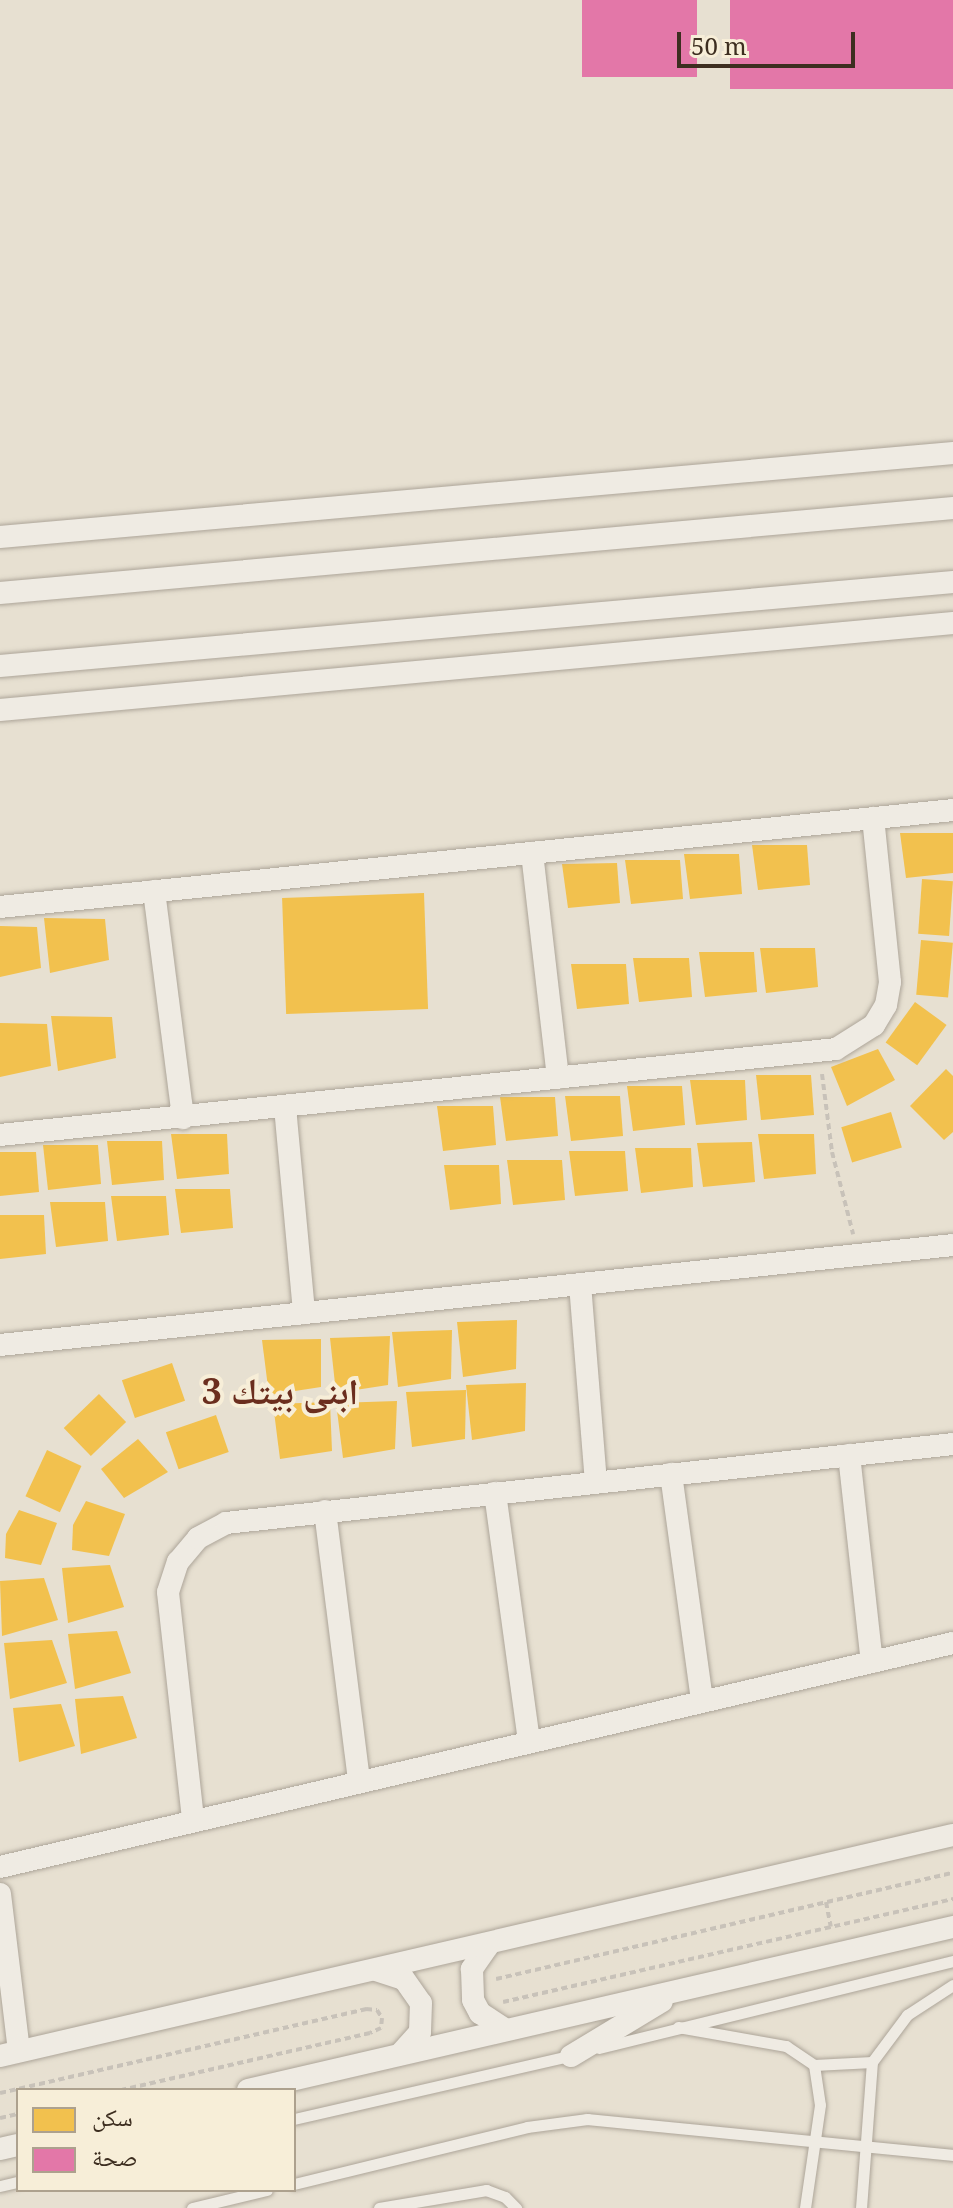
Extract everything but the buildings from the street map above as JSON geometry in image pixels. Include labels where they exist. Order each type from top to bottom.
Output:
[{"type":"street","points":[[0,537],[953,453]]},
{"type":"street","points":[[0,593],[953,508]]},
{"type":"street","points":[[0,666],[953,582]]},
{"type":"street","points":[[0,710],[953,623]]},
{"type":"street","points":[[0,907],[953,810]]},
{"type":"street","points":[[0,1135],[819,1052],[857,1040],[886,1005],[890,982],[873,818]]},
{"type":"street","points":[[532,853],[558,1078]]},
{"type":"street","points":[[154,891],[183,1118]]},
{"type":"street","points":[[285,1107],[304,1313]]},
{"type":"street","points":[[0,1345],[953,1245]]},
{"type":"street","points":[[580,1284],[596,1482]]},
{"type":"street","points":[[193,1819],[168,1592],[178,1562],[198,1538],[226,1523],[953,1444]]},
{"type":"street","points":[[849,1455],[872,1662]]},
{"type":"street","points":[[671,1474],[702,1701]]},
{"type":"street","points":[[495,1493],[529,1741]]},
{"type":"street","points":[[325,1511],[359,1781]]},
{"type":"street","points":[[0,1867],[193,1819],[953,1643]]},
{"type":"street","points":[[0,1894],[9,2054],[953,1835]]},
{"type":"street","points":[[256,2088],[953,1927]]},
{"type":"street","points":[[490,1943],[472,1969],[473,2000],[480,2013],[506,2030]]},
{"type":"street","points":[[376,1970],[404,1979],[421,2003],[420,2032],[400,2054]]},
{"type":"street","points":[[571,2056],[679,1990]]},
{"type":"lane","points":[[296,2119],[571,2056],[674,2026],[953,1961]]},
{"type":"lane","points":[[861,2208],[863,2147],[872,2062],[907,2015],[953,1985]]},
{"type":"lane","points":[[674,2026],[786,2046],[814,2065],[821,2083],[805,2208]]},
{"type":"lane","points":[[814,2065],[872,2062]]},
{"type":"lane","points":[[296,2184],[561,2121],[611,2120],[953,2155]]},
{"type":"lane","points":[[379,2208],[486,2190],[505,2197],[516,2208]]},
{"type":"lane","points":[[192,2208],[259,2192]]},
{"type":"path","points":[[819,1052],[832,1152],[859,1255]]},
{"type":"path","points":[[485,1982],[953,1873]]},
{"type":"path","points":[[493,2004],[953,1899]]},
{"type":"path","points":[[826,1902],[832,1927]]},
{"type":"path","points":[[22,2088],[366,2009],[377,2010],[382,2018],[381,2028],[370,2033],[131,2088]]},
{"type":"district","name":"ابنى بيتك 3","points":[[280,1391]]}]
